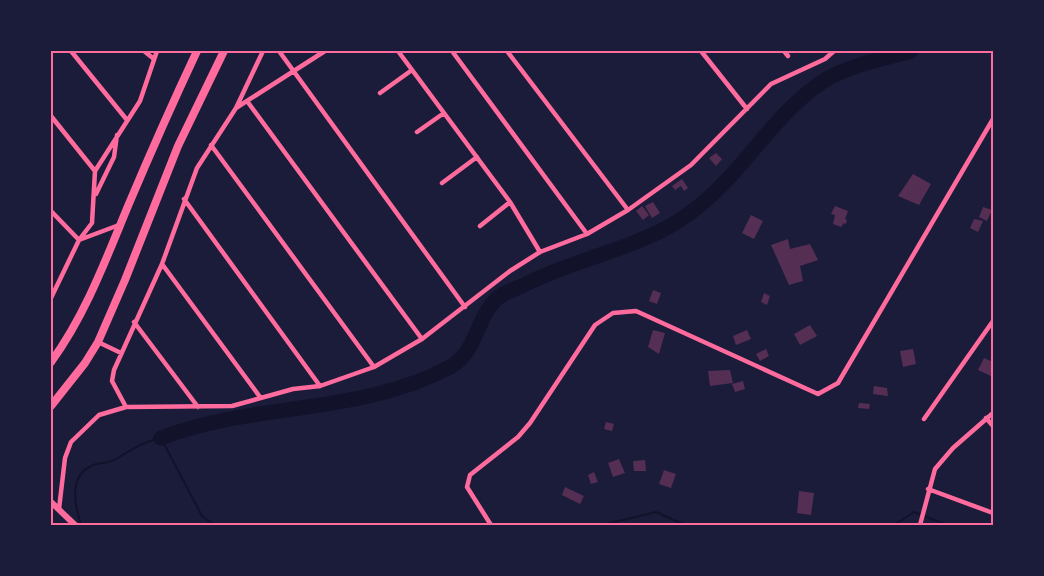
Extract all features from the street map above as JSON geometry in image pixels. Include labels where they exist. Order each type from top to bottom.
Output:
[{"type":"highway","points":[[51,362],[74,326],[197,51]]},
{"type":"highway","points":[[51,406],[85,363],[98,342],[178,146],[224,51]]},
{"type":"street","points":[[71,51],[127,120]]},
{"type":"street","points":[[144,51],[154,59]]},
{"type":"street","points":[[51,298],[79,240],[92,222],[95,171],[117,132],[140,101],[157,51]]},
{"type":"street","points":[[126,406],[111,376],[162,264],[197,168],[236,108],[263,51]]},
{"type":"street","points":[[279,51],[465,307]]},
{"type":"street","points":[[236,108],[325,51]]},
{"type":"street","points":[[398,51],[510,202],[540,252]]},
{"type":"street","points":[[452,51],[587,234]]},
{"type":"street","points":[[507,51],[628,210]]},
{"type":"street","points":[[701,51],[747,109]]},
{"type":"street","points":[[784,51],[788,56]]},
{"type":"street","points":[[58,509],[64,458],[71,442],[99,416],[126,406],[232,406],[260,397],[320,386],[374,367],[422,339],[510,271],[540,252],[587,234],[628,210],[691,165],[771,84],[825,58],[834,51]]},
{"type":"street","points":[[380,93],[412,70]]},
{"type":"street","points":[[247,101],[422,339]]},
{"type":"street","points":[[417,132],[444,113]]},
{"type":"street","points":[[51,116],[95,171]]},
{"type":"street","points":[[491,525],[467,487],[470,475],[518,437],[595,325],[613,313],[636,311],[818,394],[829,390],[838,382],[993,119]]},
{"type":"street","points":[[94,196],[114,157],[117,132]]},
{"type":"street","points":[[211,145],[374,367]]},
{"type":"street","points":[[442,183],[477,157]]},
{"type":"street","points":[[184,199],[320,386]]},
{"type":"street","points":[[480,226],[510,202]]},
{"type":"street","points":[[51,211],[79,240]]},
{"type":"street","points":[[79,240],[120,225]]},
{"type":"street","points":[[162,264],[260,397]]},
{"type":"street","points":[[51,285],[56,290]]},
{"type":"street","points":[[924,419],[993,321]]},
{"type":"street","points":[[134,322],[198,407]]},
{"type":"street","points":[[98,342],[121,353]]},
{"type":"street","points":[[921,523],[935,469],[953,448],[993,414]]},
{"type":"street","points":[[986,418],[993,426]]},
{"type":"street","points":[[928,489],[993,513]]},
{"type":"street","points":[[51,502],[75,525]]},
{"type":"building","points":[[716,153],[722,159],[716,166],[709,158]]},
{"type":"building","points":[[913,174],[931,184],[919,205],[898,196]]},
{"type":"building","points":[[682,179],[688,188],[684,191],[681,186],[675,190],[672,186]]},
{"type":"building","points":[[653,202],[660,213],[652,218],[645,206]]},
{"type":"building","points":[[642,206],[649,215],[643,220],[636,211]]},
{"type":"building","points":[[835,206],[848,211],[846,224],[844,223],[841,227],[833,224],[835,215],[831,214]]},
{"type":"building","points":[[983,207],[992,210],[987,221],[979,217]]},
{"type":"building","points":[[751,215],[763,221],[754,239],[742,233]]},
{"type":"building","points":[[974,219],[983,221],[978,232],[970,228]]},
{"type":"building","points":[[788,239],[790,249],[810,244],[818,260],[800,266],[803,281],[789,285],[771,245]]},
{"type":"building","points":[[653,290],[661,293],[657,304],[649,301]]},
{"type":"building","points":[[764,293],[770,296],[767,305],[761,302]]},
{"type":"building","points":[[810,325],[817,336],[800,345],[794,334]]},
{"type":"building","points":[[653,330],[665,333],[659,354],[648,347]]},
{"type":"building","points":[[747,330],[751,339],[736,345],[733,336]]},
{"type":"building","points":[[766,349],[769,356],[760,361],[756,354]]},
{"type":"building","points":[[913,349],[916,364],[903,367],[900,351]]},
{"type":"building","points":[[984,358],[993,362],[993,377],[978,370]]},
{"type":"building","points":[[730,370],[733,383],[710,386],[708,371]]},
{"type":"building","points":[[743,381],[745,389],[735,392],[732,384]]},
{"type":"building","points":[[874,386],[887,388],[888,396],[873,394]]},
{"type":"building","points":[[859,403],[870,404],[869,409],[858,408]]},
{"type":"building","points":[[606,422],[614,424],[612,431],[604,429]]},
{"type":"building","points":[[619,459],[625,473],[613,477],[608,463]]},
{"type":"building","points":[[645,460],[646,471],[634,471],[633,461]]},
{"type":"building","points":[[664,470],[676,474],[671,488],[659,484]]},
{"type":"building","points":[[594,472],[598,482],[591,484],[588,475]]},
{"type":"building","points":[[565,487],[584,496],[580,504],[562,495]]},
{"type":"building","points":[[799,491],[814,493],[811,515],[797,513]]},
{"type":"waterway","points":[[161,438],[232,418],[344,401],[380,393],[416,382],[450,367],[466,352],[486,313],[499,297],[548,274],[632,244],[672,225],[709,198],[788,110],[825,80],[856,66],[911,51]]},
{"type":"waterway","points":[[81,525],[75,492],[76,484],[84,471],[94,465],[111,461],[142,444],[161,438],[202,516],[214,525]]},
{"type":"waterway","points":[[602,525],[656,512],[685,525]]},
{"type":"waterway","points":[[894,525],[914,512],[947,525]]}]
